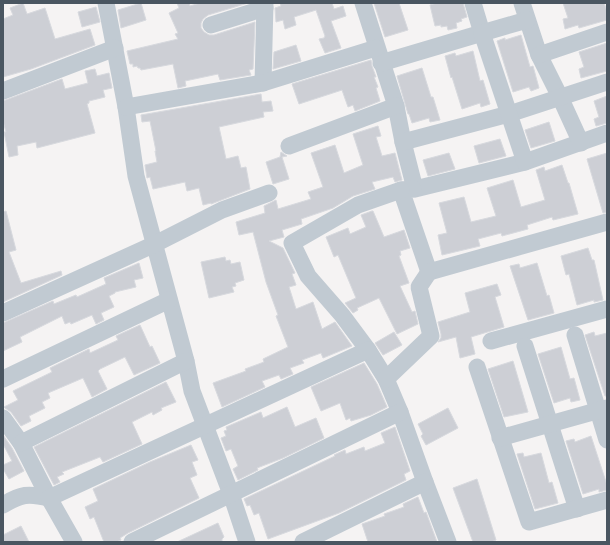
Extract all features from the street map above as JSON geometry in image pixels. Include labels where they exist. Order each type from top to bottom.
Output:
[{"type":"street","points":[[106,3],[126,107],[136,176],[186,361],[192,391],[231,494],[247,542]]},
{"type":"street","points":[[363,3],[396,106],[403,142],[408,189],[428,272]]},
{"type":"street","points":[[472,3],[524,162]]},
{"type":"street","points":[[522,3],[539,55],[560,97],[580,143]]},
{"type":"street","points":[[211,25],[265,6],[263,83]]},
{"type":"street","points":[[126,107],[263,83],[482,33],[527,20]]},
{"type":"street","points":[[539,55],[607,32]]},
{"type":"street","points":[[3,91],[115,48]]},
{"type":"street","points":[[403,142],[509,114],[607,82]]},
{"type":"street","points":[[289,146],[396,106]]},
{"type":"street","points":[[448,542],[400,412],[386,379],[368,350],[342,315],[308,276],[292,243],[358,205],[408,189],[524,162],[607,133]]},
{"type":"street","points":[[3,313],[155,244],[222,210],[269,193]]},
{"type":"street","points":[[386,379],[431,336],[419,287],[428,272],[607,222]]},
{"type":"street","points":[[3,379],[169,300]]},
{"type":"street","points":[[491,341],[607,309]]},
{"type":"street","points":[[575,335],[603,409],[607,440]]},
{"type":"street","points":[[525,346],[576,508]]},
{"type":"street","points":[[3,505],[18,496],[34,494],[49,498],[368,350]]},
{"type":"street","points":[[21,443],[186,361]]},
{"type":"street","points":[[478,367],[500,438],[529,522],[607,500]]},
{"type":"street","points":[[500,438],[603,409]]},
{"type":"street","points":[[132,542],[400,412]]},
{"type":"street","points":[[3,419],[21,443],[49,498],[74,542]]},
{"type":"street","points":[[303,542],[425,482]]},
{"type":"building","points":[[23,3],[27,14],[45,8],[55,39],[90,29],[95,45],[31,69],[3,77],[3,19],[13,15],[10,8]]},
{"type":"building","points":[[141,3],[146,20],[121,28],[118,10]]},
{"type":"building","points":[[177,3],[189,3],[190,6],[200,3],[248,3],[208,15],[203,19],[201,28],[209,35],[214,35],[255,22],[253,69],[249,70],[251,75],[220,80],[218,74],[185,81],[186,86],[178,88],[173,64],[141,70],[137,66],[133,67],[133,64],[130,64],[127,51],[178,39],[175,34],[178,33],[169,13],[179,8]]},
{"type":"building","points":[[280,3],[332,3],[334,9],[343,6],[346,16],[331,21],[341,48],[325,53],[319,39],[324,38],[325,36],[316,10],[294,17],[296,25],[285,29],[283,20],[276,22],[275,8],[281,6]]},
{"type":"building","points":[[374,3],[399,3],[408,30],[385,37]]},
{"type":"building","points":[[437,3],[463,3],[467,17],[456,23],[457,28],[448,30],[447,26],[435,26],[430,5]]},
{"type":"building","points":[[563,3],[604,3],[607,11],[607,20],[579,28],[578,25],[565,29],[563,19],[568,18]]},
{"type":"building","points":[[96,7],[100,22],[82,27],[78,12]]},
{"type":"building","points":[[521,35],[530,67],[533,66],[539,88],[531,91],[529,87],[513,92],[497,41]]},
{"type":"building","points":[[607,43],[607,71],[581,78],[579,69],[584,67],[579,52]]},
{"type":"building","points":[[296,45],[301,61],[273,69],[274,52]]},
{"type":"building","points":[[473,51],[480,81],[483,80],[490,104],[481,107],[480,103],[462,109],[445,56],[455,53],[456,56]]},
{"type":"building","points":[[371,60],[376,77],[374,77],[378,87],[376,88],[380,101],[355,111],[353,105],[348,107],[342,90],[299,104],[292,84]]},
{"type":"building","points":[[422,68],[440,120],[430,122],[429,118],[412,123],[397,76]]},
{"type":"building","points":[[95,69],[97,76],[109,73],[112,88],[103,90],[105,97],[89,101],[87,104],[95,133],[37,148],[36,142],[17,146],[18,155],[9,157],[4,132],[6,132],[3,121],[3,101],[62,79],[65,89],[88,83],[85,71]]},
{"type":"building","points":[[261,94],[262,102],[271,101],[273,111],[263,112],[264,117],[219,127],[226,159],[238,156],[241,168],[246,167],[250,189],[211,204],[203,205],[199,188],[187,191],[185,182],[153,189],[150,177],[147,178],[145,165],[157,162],[156,151],[150,121],[142,122],[141,115]]},
{"type":"building","points":[[607,96],[607,123],[596,126],[594,119],[599,117],[594,101]]},
{"type":"building","points":[[549,122],[555,141],[531,148],[525,130]]},
{"type":"building","points":[[378,126],[381,136],[376,137],[382,156],[395,153],[402,180],[395,182],[393,177],[372,182],[375,189],[353,196],[333,208],[301,219],[302,224],[282,230],[284,237],[269,241],[283,248],[295,273],[292,274],[296,285],[289,287],[296,309],[313,302],[322,329],[335,322],[352,346],[323,358],[321,353],[302,360],[304,363],[290,368],[293,374],[281,379],[279,375],[262,381],[265,387],[222,407],[213,383],[246,371],[245,369],[264,362],[263,359],[288,347],[276,316],[278,315],[266,282],[253,232],[239,235],[236,222],[265,213],[264,206],[276,200],[278,209],[311,199],[308,192],[323,187],[311,153],[335,145],[344,173],[363,165],[353,134]]},
{"type":"building","points":[[500,139],[506,156],[479,163],[474,146]]},
{"type":"building","points":[[281,152],[287,156],[282,157],[289,179],[273,184],[266,162],[280,157]]},
{"type":"building","points":[[449,153],[455,169],[428,176],[423,160]]},
{"type":"building","points":[[607,153],[607,212],[603,213],[587,159]]},
{"type":"building","points":[[562,165],[578,214],[553,220],[552,217],[527,225],[528,229],[502,236],[501,233],[478,239],[480,246],[442,255],[438,235],[447,233],[439,203],[464,197],[471,222],[496,216],[487,188],[513,180],[521,207],[545,200],[536,170],[544,167],[545,171]]},
{"type":"building","points":[[6,211],[16,250],[9,252],[21,283],[61,271],[62,275],[3,302],[3,212]]},
{"type":"building","points":[[372,211],[384,237],[404,230],[410,248],[400,251],[401,255],[399,256],[409,283],[400,286],[412,312],[415,311],[418,324],[397,334],[379,298],[357,308],[358,310],[353,313],[345,303],[356,298],[338,255],[334,257],[326,237],[348,228],[350,234],[366,227],[361,215]]},
{"type":"building","points":[[588,248],[592,260],[594,260],[603,300],[594,302],[594,300],[577,305],[569,274],[566,275],[561,256]]},
{"type":"building","points":[[225,257],[226,261],[230,260],[231,264],[240,262],[244,280],[235,283],[236,286],[232,287],[234,292],[209,298],[201,262]]},
{"type":"building","points":[[139,263],[143,278],[134,280],[136,287],[115,292],[109,296],[114,307],[101,313],[104,320],[96,324],[92,315],[71,324],[70,322],[65,324],[62,316],[20,337],[22,342],[3,351],[3,323],[53,301],[54,304],[76,295],[77,297],[106,284],[104,278]]},
{"type":"building","points":[[537,263],[554,313],[528,320],[510,266],[519,264],[520,268]]},
{"type":"building","points":[[497,284],[501,295],[495,297],[504,327],[471,337],[475,354],[460,358],[456,337],[438,342],[441,338],[441,334],[438,322],[470,312],[465,293]]},
{"type":"building","points":[[140,325],[150,347],[152,346],[160,363],[134,375],[125,357],[98,371],[107,389],[92,397],[83,378],[48,393],[50,398],[42,402],[45,408],[29,416],[31,421],[21,426],[11,412],[4,407],[18,400],[13,391],[52,372],[50,368],[89,349],[90,353],[118,340],[116,336]]},
{"type":"building","points":[[394,332],[402,345],[383,355],[375,343]]},
{"type":"building","points":[[594,332],[595,336],[607,333],[607,396],[605,396],[585,335]]},
{"type":"building","points":[[561,347],[570,379],[574,378],[580,400],[571,402],[570,398],[554,403],[538,354]]},
{"type":"building","points":[[513,361],[528,412],[504,417],[488,369]]},
{"type":"building","points":[[364,363],[377,384],[387,407],[371,415],[351,421],[350,418],[346,420],[340,403],[321,411],[311,387]]},
{"type":"building","points":[[166,382],[176,402],[161,408],[162,410],[153,415],[152,412],[132,422],[142,444],[103,462],[100,457],[62,472],[64,474],[57,477],[60,482],[54,485],[34,447]]},
{"type":"building","points":[[287,407],[295,427],[316,418],[324,438],[283,458],[257,468],[258,470],[238,480],[233,469],[238,466],[231,449],[226,451],[221,438],[226,436],[224,431],[227,430],[226,427],[261,412],[263,418]]},
{"type":"building","points":[[448,408],[458,428],[426,445],[421,436],[423,434],[418,424]]},
{"type":"building","points":[[395,427],[410,471],[404,474],[406,480],[339,513],[268,539],[259,513],[254,515],[250,505],[247,506],[244,499],[345,450],[346,454],[364,447],[365,451],[385,443],[381,433]]},
{"type":"building","points":[[3,435],[12,448],[24,471],[9,479],[3,469],[3,465],[12,461],[3,444]]},
{"type":"building","points":[[591,436],[607,485],[607,490],[599,492],[599,489],[583,494],[566,441],[574,439],[575,442]]},
{"type":"building","points":[[191,445],[198,460],[192,462],[197,475],[190,478],[199,498],[128,533],[120,538],[121,540],[116,542],[104,542],[94,517],[90,519],[85,507],[98,501],[93,489],[150,462]]},
{"type":"building","points":[[523,453],[524,457],[541,453],[549,483],[552,482],[558,503],[535,509],[517,454]]},
{"type":"building","points":[[477,479],[496,540],[491,542],[473,542],[453,488]]},
{"type":"building","points":[[418,497],[424,513],[426,512],[437,542],[368,542],[362,524],[385,516],[384,514],[404,507],[403,504]]},
{"type":"building","points":[[218,523],[224,537],[222,542],[177,542]]},
{"type":"building","points":[[21,526],[29,542],[3,542],[3,535]]}]
